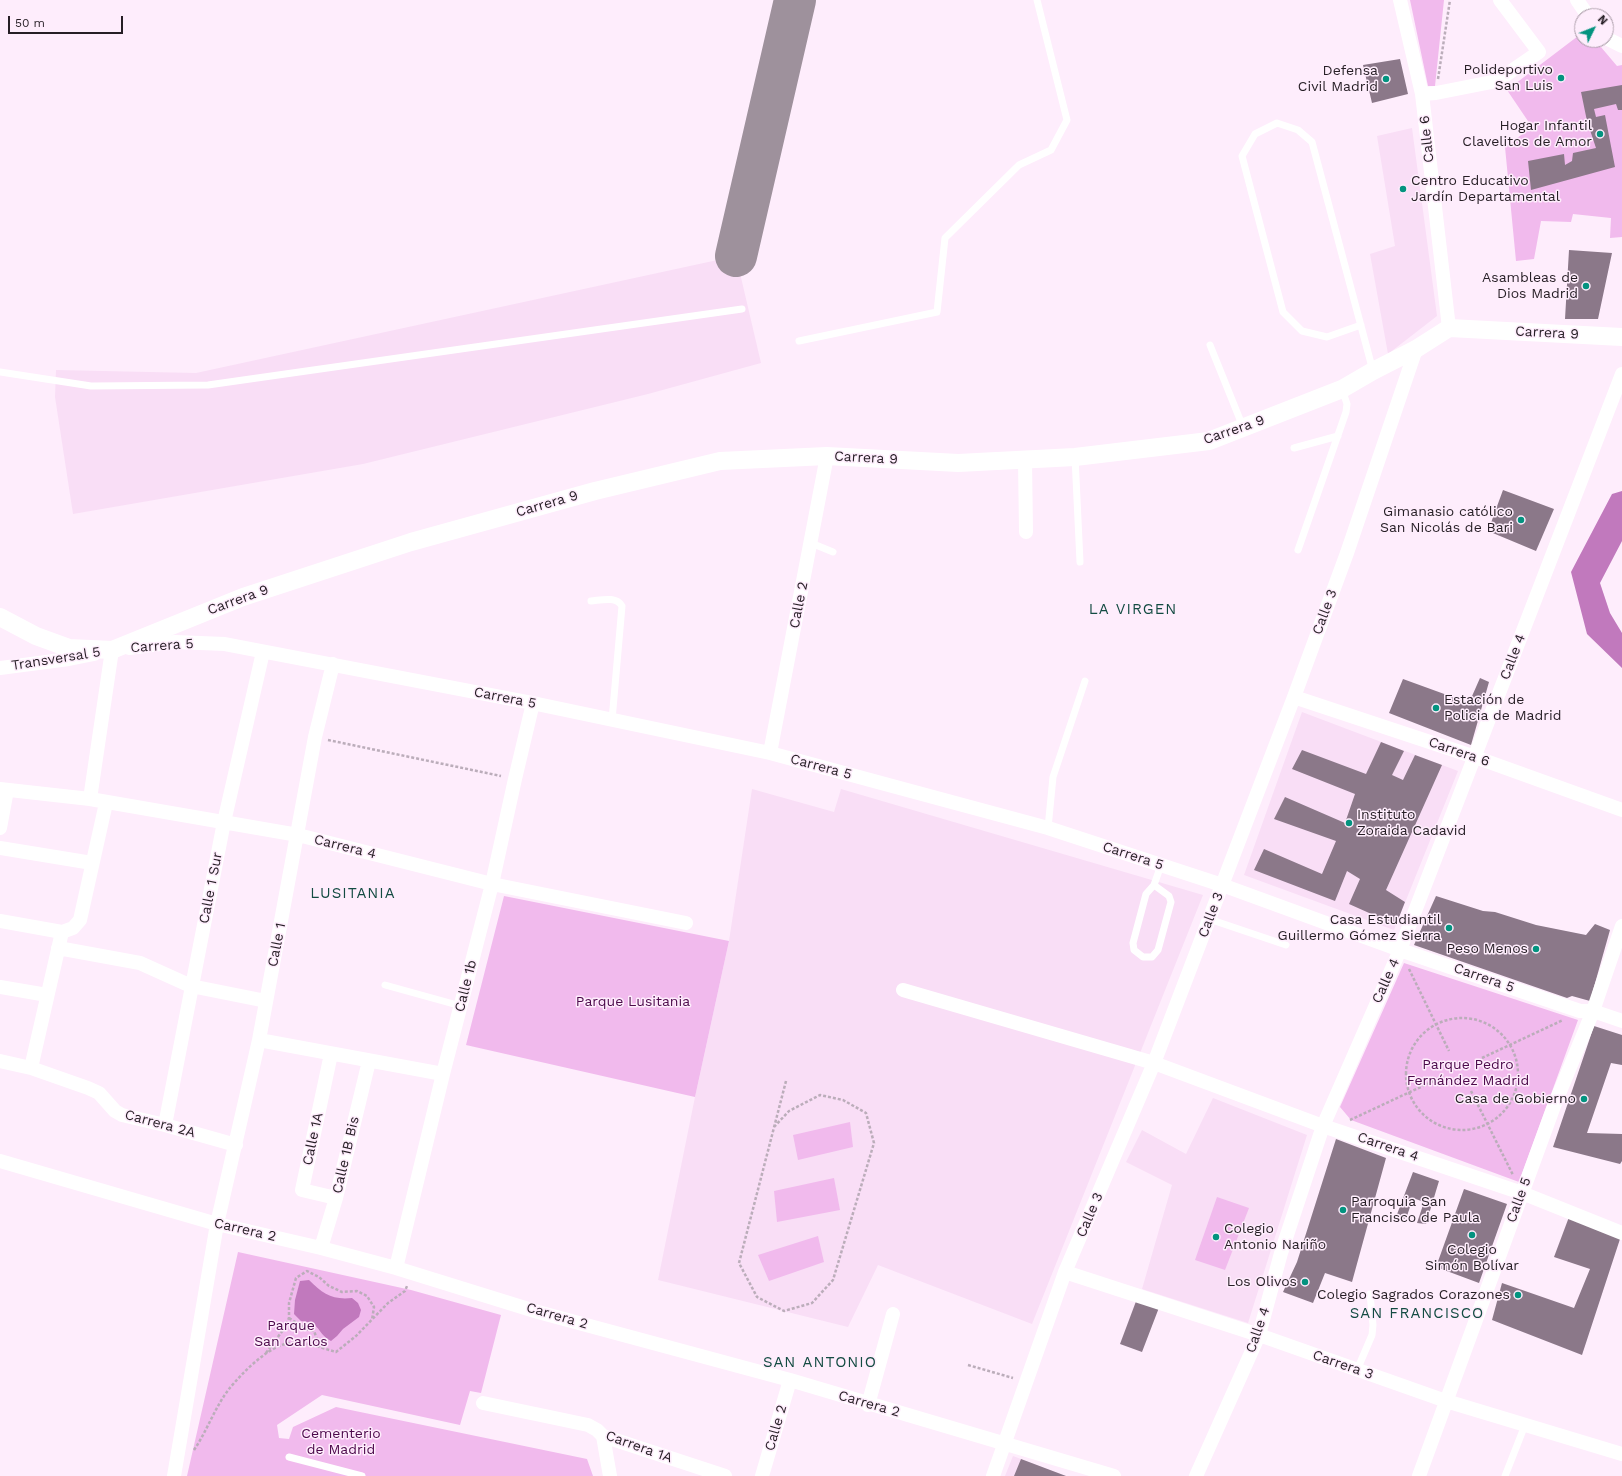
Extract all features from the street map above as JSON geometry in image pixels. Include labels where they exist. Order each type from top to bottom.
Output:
[{"type":"street","name":"Calle 6","points":[[1400,0],[1429,93],[1449,328]]},
{"type":"street","points":[[1429,93],[1497,81],[1540,52],[1500,0]]},
{"type":"street","name":"Carrera 9","points":[[112,650],[243,597],[411,542],[595,491],[720,461],[827,456],[958,463],[1075,457],[1209,441],[1342,389],[1416,349],[1449,328],[1622,337]]},
{"type":"street","name":"Calle 3","points":[[993,1476],[1065,1272],[1154,1063],[1294,697],[1347,553],[1416,349]]},
{"type":"street","name":"Calle 4","points":[[1196,1476],[1259,1335],[1280,1253],[1328,1127],[1400,950],[1622,374]]},
{"type":"street","name":"Calle 2","points":[[770,753],[827,456]]},
{"type":"street","points":[[1025,460],[1026,532]]},
{"type":"street","name":"Carrera 5","points":[[0,617],[36,636],[69,648],[112,650],[176,642],[225,644],[533,703],[770,753],[1048,828],[1222,885],[1400,950],[1580,1011],[1593,1011],[1622,1021]]},
{"type":"street","points":[[90,799],[112,650]]},
{"type":"street","name":"Transversal 5","points":[[0,668],[69,659],[112,650]]},
{"type":"street","name":"Calle 1 Sur","points":[[165,1125],[224,822],[263,652]]},
{"type":"street","name":"Calle 1","points":[[174,1476],[217,1224],[259,1040],[316,737],[332,664]]},
{"type":"street","name":"Carrera 6","points":[[1294,697],[1475,757],[1622,810]]},
{"type":"street","name":"Calle 1b","points":[[396,1268],[443,1074],[492,884],[533,703]]},
{"type":"street","points":[[0,828],[3,789]]},
{"type":"street","name":"Carrera 4","points":[[3,789],[90,799],[106,803],[298,835],[492,884],[686,923]]},
{"type":"street","points":[[0,921],[62,932],[73,928],[80,920],[106,803]]},
{"type":"street","points":[[0,848],[92,863]]},
{"type":"street","name":"Calle 5","points":[[1419,1476],[1554,1106],[1593,1011],[1622,926]]},
{"type":"street","points":[[31,1068],[62,932]]},
{"type":"street","points":[[58,948],[140,963],[191,986],[266,1001]]},
{"type":"street","points":[[0,987],[47,995]]},
{"type":"street","name":"Carrera 4","points":[[903,990],[1154,1063],[1328,1127],[1522,1193],[1622,1232]]},
{"type":"street","points":[[259,1040],[443,1074]]},
{"type":"street","name":"Calle 1A","points":[[331,1054],[302,1190],[336,1198]]},
{"type":"street","name":"Calle 1B Bis","points":[[321,1248],[336,1198],[369,1061]]},
{"type":"street","name":"Carrera 2A","points":[[0,1062],[31,1068],[99,1092],[122,1116],[165,1125],[236,1145]]},
{"type":"street","name":"Carrera 2","points":[[0,1161],[217,1224],[321,1248],[396,1268],[538,1312],[790,1380],[868,1405],[1005,1443],[1114,1476]]},
{"type":"street","name":"Carrera 3","points":[[1065,1272],[1259,1335],[1446,1401],[1622,1454]]},
{"type":"street","points":[[868,1405],[893,1314]]},
{"type":"street","name":"Calle 2","points":[[762,1476],[790,1380]]},
{"type":"street","name":"Carrera 1A","points":[[484,1403],[588,1425],[597,1430],[603,1436],[725,1476]]},
{"type":"street","points":[[603,1436],[610,1476]]},
{"type":"lane","points":[[799,341],[937,312],[945,238],[1018,165],[1051,150],[1067,120],[1036,0]]},
{"type":"lane","points":[[1361,325],[1327,337],[1302,331],[1283,312],[1242,156],[1255,134],[1276,123],[1298,130],[1312,142],[1361,325],[1373,371]]},
{"type":"lane","points":[[0,372],[91,386],[208,385],[742,309]]},
{"type":"lane","points":[[1210,345],[1244,428]]},
{"type":"lane","points":[[1298,550],[1346,412],[1347,404],[1342,389]]},
{"type":"lane","points":[[1294,448],[1338,436]]},
{"type":"lane","points":[[1075,457],[1080,562]]},
{"type":"lane","points":[[811,543],[833,552]]},
{"type":"lane","points":[[591,601],[614,600],[619,602],[622,606],[612,720]]},
{"type":"lane","points":[[1048,828],[1053,776],[1085,681]]},
{"type":"lane","points":[[1154,885],[1169,896],[1171,902],[1158,950],[1152,957],[1143,957],[1134,950],[1133,943],[1146,894],[1154,885],[1161,865]]},
{"type":"lane","points":[[1210,919],[1286,945]]},
{"type":"lane","points":[[385,985],[461,1006]]},
{"type":"lane","points":[[1357,1370],[1372,1335],[1373,1325],[1370,1294]]},
{"type":"lane","points":[[1505,1476],[1525,1425]]},
{"type":"lane","points":[[289,1457],[362,1476]]},
{"type":"path","points":[[1429,93],[1450,0]]},
{"type":"path","points":[[316,737],[515,779]]},
{"type":"path","points":[[1409,968],[1449,1051]]},
{"type":"path","points":[[1461,1017],[1479,1020],[1496,1029],[1511,1046],[1517,1060],[1519,1078],[1514,1096],[1504,1112],[1488,1125],[1472,1130],[1454,1130],[1436,1124],[1421,1113],[1410,1097],[1406,1079],[1407,1061],[1414,1044],[1427,1030],[1443,1021],[1461,1017]]},
{"type":"path","points":[[1482,1058],[1511,1046],[1568,1018]]},
{"type":"path","points":[[1328,1127],[1440,1078]]},
{"type":"path","points":[[774,1127],[789,1111],[820,1095],[843,1100],[866,1113],[874,1143],[833,1280],[812,1303],[784,1311],[757,1296],[739,1263],[774,1127],[786,1082]]},
{"type":"path","points":[[1471,1091],[1522,1193]]},
{"type":"path","points":[[191,1453],[200,1442],[229,1390],[266,1353],[283,1330],[288,1318],[289,1304],[296,1278],[307,1271],[319,1277],[329,1286],[342,1292],[357,1291],[367,1296],[374,1308],[372,1320]]},
{"type":"path","points":[[266,1353],[280,1346],[291,1343],[320,1347],[336,1352],[356,1336],[388,1303],[405,1291],[412,1273]]},
{"type":"path","points":[[288,1318],[306,1329],[314,1331],[320,1347]]},
{"type":"path","points":[[968,1365],[1026,1382]]},
{"type":"shaded area","name":"Centro Educativo Jardín Departamental","points":[[1412,128],[1437,316],[1388,354],[1370,254],[1395,246],[1377,136]]},
{"type":"shaded area","points":[[736,256],[761,363],[648,394],[363,464],[73,514],[55,397],[56,370],[196,373]]},
{"type":"shaded area","points":[[1622,491],[1622,541],[1600,583],[1610,613],[1622,633],[1622,668],[1587,634],[1571,572],[1612,494]]},
{"type":"shaded area","name":"Instituto Zoraida Cadavid","points":[[1302,712],[1458,771],[1394,930],[1244,875]]},
{"type":"shaded area","points":[[752,789],[834,812],[841,789],[1203,895],[1032,1324],[878,1265],[848,1327],[658,1280],[695,1097],[729,941]]},
{"type":"shaded area","name":"Colegio Antonio Nariño","points":[[1213,1098],[1307,1135],[1248,1323],[1142,1289],[1172,1185],[1126,1162],[1142,1130],[1186,1154]]},
{"type":"shaded area","points":[[309,1280],[328,1295],[339,1298],[352,1298],[358,1303],[361,1310],[359,1317],[343,1329],[331,1341],[323,1335],[316,1326],[308,1322],[301,1321],[294,1314],[295,1300],[300,1281]]},
{"type":"shaded area","points":[[1013,1456],[1066,1476],[1005,1476]]},
{"type":"green space","points":[[1410,0],[1444,0],[1435,86],[1428,86]]},
{"type":"green space","points":[[1574,39],[1574,48],[1602,48],[1617,66],[1622,65],[1622,237],[1610,238],[1611,218],[1573,214],[1571,222],[1541,221],[1534,259],[1516,261],[1505,147],[1532,127],[1507,90]]},
{"type":"green space","name":"Parque Lusitania","points":[[504,896],[729,941],[695,1097],[466,1045]]},
{"type":"green space","name":"Parque Pedro Fernández Madrid","points":[[1404,963],[1578,1020],[1519,1182],[1351,1120],[1340,1107]]},
{"type":"green space","points":[[850,1122],[853,1147],[798,1160],[793,1135]]},
{"type":"green space","points":[[834,1178],[840,1210],[777,1222],[774,1191]]},
{"type":"green space","points":[[1217,1197],[1249,1208],[1225,1270],[1195,1260]]},
{"type":"green space","points":[[818,1236],[824,1262],[769,1281],[758,1255]]},
{"type":"green space","name":"Parque San Carlos","points":[[238,1252],[411,1290],[501,1315],[481,1393],[470,1391],[460,1425],[322,1395],[277,1425],[279,1438],[289,1439],[293,1427],[336,1407],[587,1459],[593,1476],[187,1476]]},
{"type":"building","name":"Defensa Civil Madrid","points":[[1400,59],[1408,94],[1372,103],[1363,65]]},
{"type":"building","name":"Hogar Infantil Clavelitos de Amor","points":[[1622,85],[1622,110],[1618,110],[1616,104],[1594,109],[1596,117],[1605,115],[1615,167],[1531,190],[1528,161],[1564,154],[1565,165],[1572,161],[1573,153],[1596,148],[1587,121],[1581,92]]},
{"type":"building","name":"Asambleas de Dios Madrid","points":[[1569,250],[1612,253],[1598,319],[1565,319]]},
{"type":"building","name":"Gimanasio católico San Nicolás de Bari","points":[[1503,490],[1554,509],[1536,551],[1488,531]]},
{"type":"building","name":"Estación de Policia de Madrid","points":[[1480,678],[1489,682],[1471,745],[1389,713],[1403,679],[1469,703]]},
{"type":"building","points":[[1381,742],[1404,751],[1392,775],[1403,780],[1415,755],[1442,765],[1386,890],[1405,902],[1396,925],[1349,904],[1360,879],[1347,871],[1335,901],[1254,870],[1264,849],[1322,874],[1336,841],[1274,819],[1285,797],[1345,823],[1355,794],[1292,769],[1302,750],[1366,774]]},
{"type":"building","name":"Peso Menos","points":[[1436,896],[1483,911],[1495,912],[1536,925],[1586,935],[1595,924],[1610,930],[1590,1001],[1572,996],[1567,998],[1414,945]]},
{"type":"building","name":"Casa de Gobierno","points":[[1594,1026],[1622,1035],[1622,1065],[1611,1063],[1587,1133],[1622,1134],[1622,1161],[1620,1164],[1553,1147]]},
{"type":"building","name":"Parroquia San Francisco de Paula","points":[[1336,1139],[1386,1158],[1352,1282],[1325,1273],[1313,1303],[1283,1292],[1297,1262]]},
{"type":"building","points":[[1413,1172],[1439,1181],[1426,1224],[1417,1223],[1424,1202],[1413,1198],[1406,1219],[1396,1217]]},
{"type":"building","name":"Colegio Simón Bolívar","points":[[1464,1189],[1507,1204],[1479,1283],[1436,1267]]},
{"type":"building","name":"Colegio Sagrados Corazones","points":[[1569,1217],[1620,1239],[1582,1355],[1492,1320],[1502,1283],[1574,1308],[1590,1269],[1554,1257]]},
{"type":"building","points":[[1138,1296],[1160,1305],[1142,1352],[1120,1344]]},
{"type":"building","points":[[1021,1459],[1066,1476],[1014,1476]]},
{"type":"taxiway","points":[[736,256],[795,0]]},
{"type":"place","name":"Polideportivo San Luis","points":[[1561,78]]},
{"type":"place","name":"Defensa Civil Madrid","points":[[1386,79]]},
{"type":"place","name":"Hogar Infantil Clavelitos de Amor","points":[[1600,134]]},
{"type":"place","name":"Centro Educativo Jardín Departamental","points":[[1403,189]]},
{"type":"place","name":"Asambleas de Dios Madrid","points":[[1586,286]]},
{"type":"place","name":"Gimanasio católico San Nicolás de Bari","points":[[1521,520]]},
{"type":"place","name":"Estación de Policia de Madrid","points":[[1436,708]]},
{"type":"place","name":"Instituto Zoraida Cadavid","points":[[1349,823]]},
{"type":"place","name":"Casa Estudiantil Guillermo Gómez Sierra","points":[[1449,928]]},
{"type":"place","name":"Peso Menos","points":[[1536,949]]},
{"type":"place","name":"Casa de Gobierno","points":[[1584,1099]]},
{"type":"place","name":"Parroquia San Francisco de Paula","points":[[1343,1210]]},
{"type":"place","name":"Colegio Simón Bolívar","points":[[1472,1235]]},
{"type":"place","name":"Colegio Antonio Nariño","points":[[1216,1237]]},
{"type":"place","name":"Los Olivos","points":[[1305,1282]]},
{"type":"place","name":"Colegio Sagrados Corazones","points":[[1518,1295]]},
{"type":"district","name":"LA VIRGEN","points":[[1133,610]]},
{"type":"district","name":"LUSITANIA","points":[[353,894]]},
{"type":"district","name":"SAN FRANCISCO","points":[[1417,1314]]},
{"type":"district","name":"SAN ANTONIO","points":[[820,1363]]},
{"type":"park label","name":"Cementerio de Madrid","points":[[341,1442]]}]
